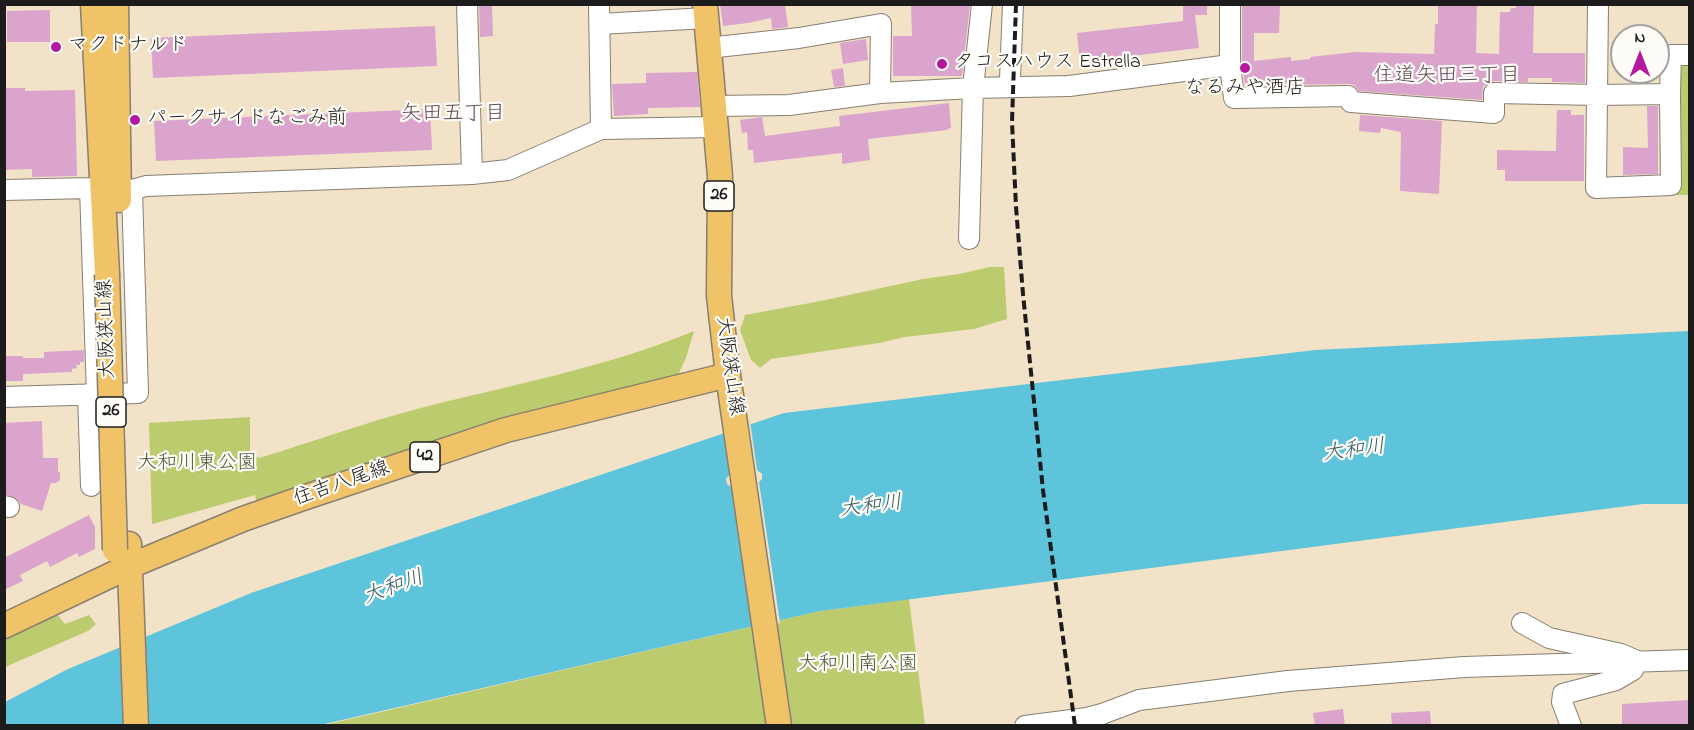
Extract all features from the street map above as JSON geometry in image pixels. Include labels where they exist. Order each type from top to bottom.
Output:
[{"type":"main road","points":[[92,4],[87,46],[111,188]]},
{"type":"main road","points":[[111,188],[128,35],[118,4]]},
{"type":"main road","name":"大阪狭山線","points":[[706,11],[720,176],[719,296],[729,381],[779,726]]},
{"type":"main road","name":"大阪狭山線","points":[[111,188],[122,567],[120,726]]},
{"type":"main road","name":"住吉八尾線","points":[[4,626],[122,567],[243,519],[336,486],[506,430],[729,381]]},
{"type":"main road","name":"大阪狭山線","points":[[122,567],[136,726]]},
{"type":"street","points":[[467,4],[472,174]]},
{"type":"street","points":[[969,239],[973,88],[982,4]]},
{"type":"street","points":[[1010,79],[1013,4]]},
{"type":"street","points":[[1230,4],[1230,64],[1234,98],[1348,96],[1351,102],[1494,113],[1494,93],[1670,94]]},
{"type":"street","points":[[1598,4],[1596,188],[1671,185],[1671,55],[1689,55]]},
{"type":"street","points":[[601,129],[599,14],[706,11]]},
{"type":"street","points":[[708,48],[799,38],[881,24],[880,93]]},
{"type":"street","points":[[4,190],[472,174],[508,170],[601,129],[880,93],[1069,86],[1230,64]]},
{"type":"street","points":[[4,397],[138,393],[111,188]]},
{"type":"street","points":[[91,486],[93,394],[111,188]]},
{"type":"street","points":[[1522,623],[1549,639],[1621,654],[1637,661]]},
{"type":"street","points":[[1026,726],[1087,718],[1139,700],[1277,683],[1464,667],[1689,660]]},
{"type":"street","points":[[1571,726],[1562,702],[1563,694],[1616,680],[1633,670],[1637,661]]},
{"type":"green space","points":[[1681,59],[1689,60],[1689,195],[1673,195]]},
{"type":"green space","points":[[990,267],[1004,267],[1007,319],[974,329],[905,337],[771,359],[760,368],[751,360],[740,330],[745,315]]},
{"type":"green space","name":"大和川東公園","points":[[694,331],[686,358],[677,377],[258,506],[255,495],[152,524],[149,423],[250,417],[250,452],[259,458],[397,414],[592,366]]},
{"type":"green space","name":"大和川南公園","points":[[909,599],[925,725],[320,726],[820,611]]},
{"type":"green space","points":[[56,613],[65,624],[89,615],[96,624],[88,631],[5,667],[4,637]]},
{"type":"water","name":"大和川","points":[[1689,331],[1689,504],[1643,504],[820,611],[320,725],[5,726],[5,702],[68,669],[251,593],[784,413],[1315,350]]},
{"type":"pier","points":[[750,421],[757,470],[762,474],[759,482],[780,623],[752,630],[731,487],[727,484],[726,479],[730,474],[723,430]]},
{"type":"building","points":[[479,4],[492,4],[493,36],[480,37]]},
{"type":"building","points":[[720,4],[785,4],[788,27],[772,29],[771,18],[723,26]]},
{"type":"building","points":[[911,4],[970,4],[962,76],[893,76],[893,36],[912,36]]},
{"type":"building","points":[[1183,4],[1207,4],[1207,15],[1195,15],[1199,48],[1080,62],[1077,33],[1183,21]]},
{"type":"building","points":[[1242,4],[1280,4],[1279,33],[1254,33],[1254,61],[1291,57],[1291,61],[1355,52],[1434,54],[1438,4],[1477,4],[1476,53],[1499,54],[1500,12],[1510,12],[1511,8],[1516,8],[1516,4],[1534,4],[1533,53],[1585,53],[1585,83],[1552,82],[1552,78],[1528,78],[1528,82],[1494,81],[1483,86],[1482,100],[1359,91],[1354,85],[1348,84],[1287,85],[1286,82],[1245,85],[1242,64]]},
{"type":"building","points":[[50,10],[50,42],[7,42],[7,11]]},
{"type":"building","points":[[435,26],[437,66],[153,78],[151,38]]},
{"type":"building","points":[[866,39],[868,60],[843,64],[840,43]]},
{"type":"building","points":[[843,68],[845,86],[834,87],[831,70]]},
{"type":"building","points":[[697,72],[700,107],[648,108],[648,114],[614,116],[612,84],[646,83],[646,73]]},
{"type":"building","points":[[4,88],[25,88],[25,91],[75,90],[77,176],[32,177],[32,169],[4,170]]},
{"type":"building","points":[[949,103],[951,128],[868,139],[870,160],[842,164],[842,153],[754,163],[753,150],[748,150],[747,132],[742,133],[740,120],[762,117],[765,136],[840,126],[839,116]]},
{"type":"building","points":[[1647,106],[1658,106],[1658,174],[1623,175],[1623,147],[1648,148]]},
{"type":"building","points":[[430,109],[432,150],[156,161],[154,121]]},
{"type":"building","points":[[1557,110],[1571,110],[1571,115],[1584,115],[1584,181],[1505,181],[1505,170],[1497,170],[1497,150],[1556,151]]},
{"type":"building","points":[[1360,115],[1442,121],[1439,194],[1400,191],[1401,132],[1381,128],[1380,133],[1359,131]]},
{"type":"building","points":[[84,350],[84,362],[76,365],[77,368],[72,369],[72,372],[23,374],[23,381],[4,381],[4,356],[44,358],[44,352]]},
{"type":"building","points":[[42,421],[43,458],[58,458],[60,480],[51,483],[42,511],[21,504],[16,498],[4,494],[4,423]]},
{"type":"building","points":[[89,515],[95,527],[95,549],[79,557],[77,553],[50,567],[47,561],[20,575],[23,581],[4,590],[4,558]]},
{"type":"building","points":[[1689,700],[1689,726],[1622,726],[1622,704]]},
{"type":"building","points":[[1343,709],[1345,726],[1315,726],[1313,713]]},
{"type":"building","points":[[1430,711],[1431,726],[1392,726],[1391,713]]},
{"type":"railway","points":[[1016,4],[1012,122],[1023,294],[1043,490],[1075,726]]},
{"type":"place","name":"マクドナルド","points":[[56,47]]},
{"type":"place","name":"タコスハウス Estrella","points":[[942,64]]},
{"type":"place","name":"なるみや酒店","points":[[1245,68]]},
{"type":"place","name":"パークサイドなごみ前","points":[[135,120]]},
{"type":"district","name":"住道矢田三丁目","points":[[1447,78]]},
{"type":"district","name":"矢田五丁目","points":[[453,116]]}]
